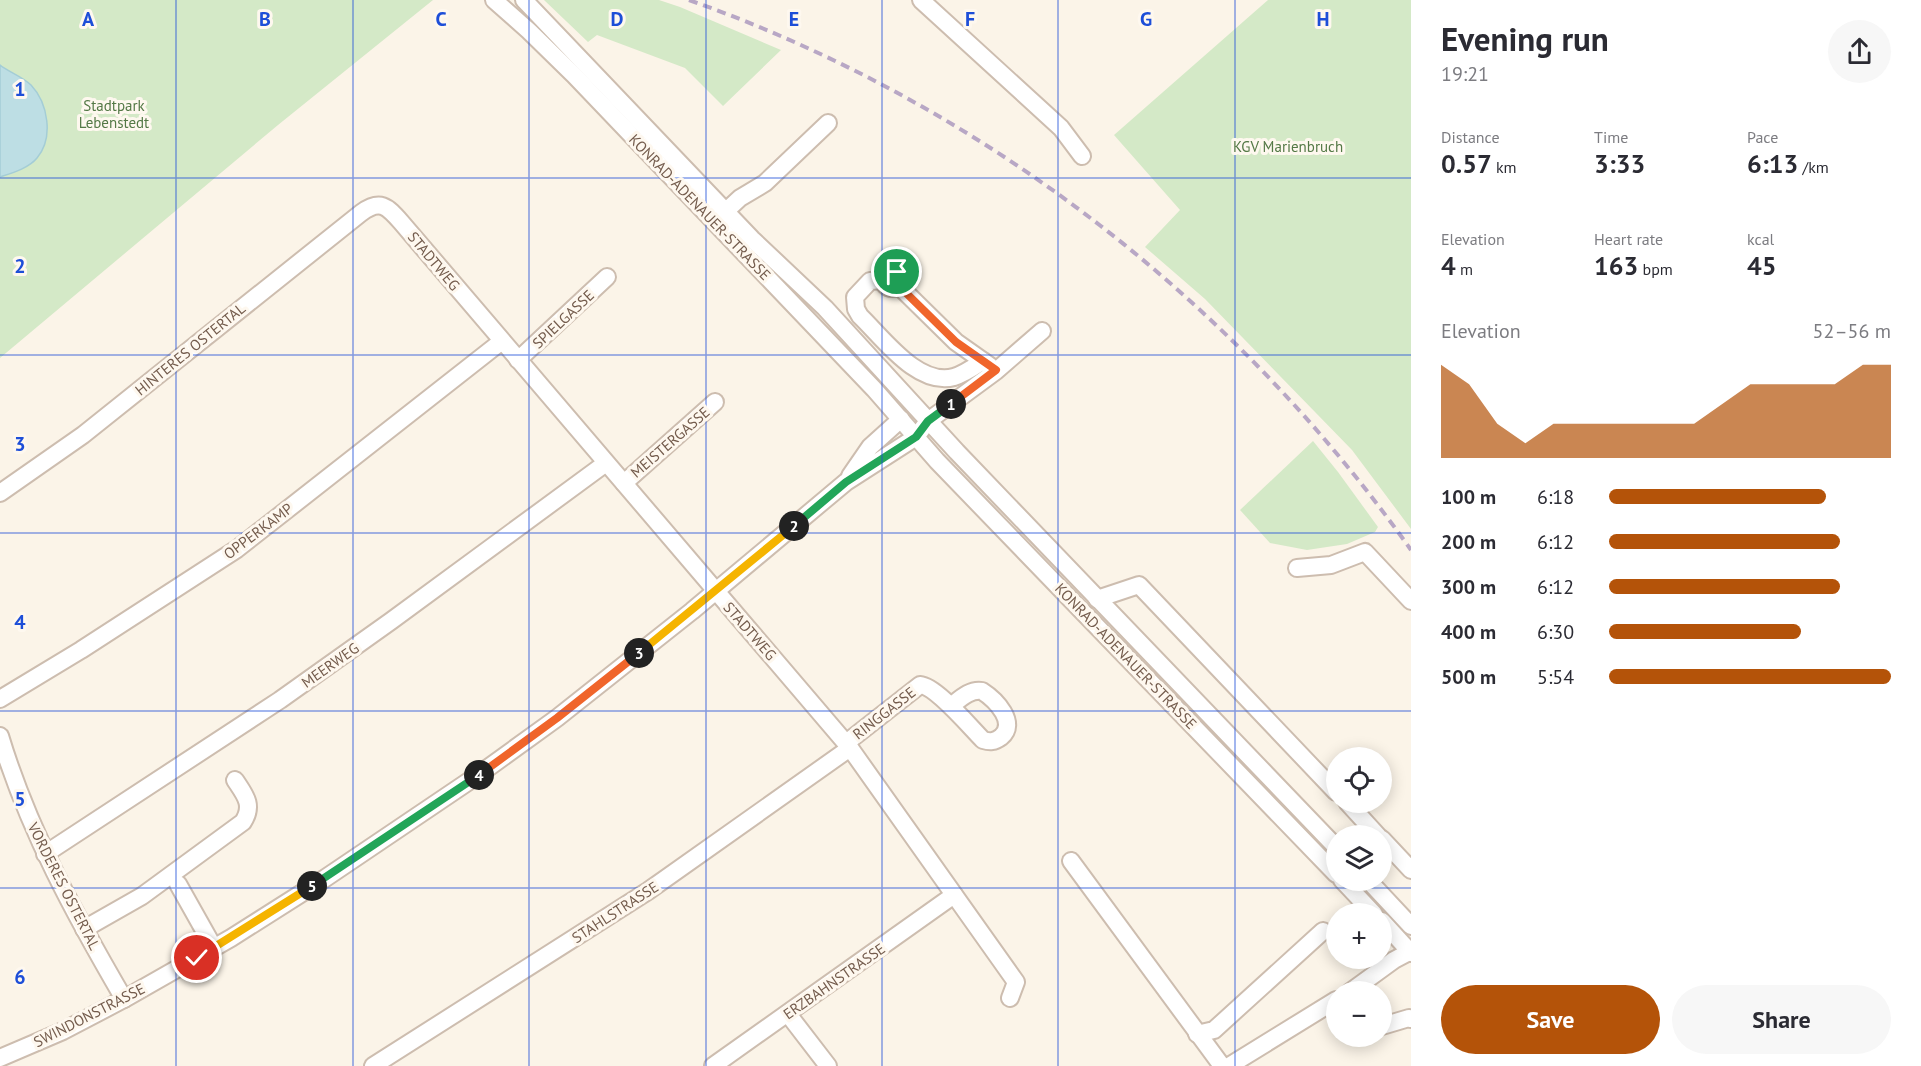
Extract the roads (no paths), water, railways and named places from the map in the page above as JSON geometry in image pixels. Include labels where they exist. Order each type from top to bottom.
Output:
[{"type":"street","name":"KONRAD-ADENAUER-STRASSE","points":[[494,0],[574,75],[916,437],[1326,864]]},
{"type":"street","name":"KONRAD-ADENAUER-STRASSE","points":[[524,0],[726,211],[825,309],[1097,599],[1326,837]]},
{"type":"street","points":[[921,0],[1061,128],[1082,156]]},
{"type":"street","points":[[726,211],[740,198],[765,183],[828,123]]},
{"type":"street","name":"STADTWEG","points":[[378,205],[391,211],[848,745],[1016,982],[1010,998]]},
{"type":"street","name":"HINTERES OSTERTAL","points":[[0,493],[83,435],[361,213],[370,206],[378,205]]},
{"type":"street","name":"SPIELGASSE","points":[[518,360],[607,277]]},
{"type":"street","points":[[870,281],[891,283],[956,342],[989,366],[943,378],[927,375],[913,368],[860,316],[856,309],[855,297],[870,281]]},
{"type":"street","points":[[916,437],[928,421],[989,366],[1042,331]]},
{"type":"street","name":"OPPERKAMP","points":[[0,699],[81,650],[237,549],[502,341]]},
{"type":"street","name":"MEISTERGASSE","points":[[624,483],[715,402]]},
{"type":"street","points":[[901,419],[928,421]]},
{"type":"street","name":"SWINDONSTRASSE","points":[[846,482],[870,447],[901,419]]},
{"type":"street","name":"SWINDONSTRASSE","points":[[0,1058],[63,1031],[214,948],[296,897],[481,773],[557,718],[846,482],[916,437]]},
{"type":"street","name":"MEERWEG","points":[[45,854],[307,681],[606,463]]},
{"type":"street","points":[[1297,568],[1331,565],[1365,552],[1411,601]]},
{"type":"street","points":[[1097,599],[1139,585],[1326,781]]},
{"type":"street","name":"RINGGASSE","points":[[848,745],[920,686],[926,686],[951,706]]},
{"type":"street","name":"VORDERES OSTERTAL","points":[[0,736],[28,815],[45,854],[124,999]]},
{"type":"street","name":"STAHLSTRASSE","points":[[373,1066],[648,891],[848,745]]},
{"type":"street","points":[[84,929],[142,896],[243,822],[248,814],[248,805],[235,780]]},
{"type":"street","points":[[1357,813],[1368,825]]},
{"type":"street","points":[[1392,850],[1411,870]]},
{"type":"street","points":[[1071,861],[1222,1066]]},
{"type":"street","points":[[178,884],[214,948]]},
{"type":"street","points":[[1352,891],[1364,903]]},
{"type":"street","points":[[1378,891],[1411,926]]},
{"type":"street","name":"ERZBAHNSTRASSE","points":[[713,1066],[954,895]]},
{"type":"street","points":[[1366,981],[1411,951],[1392,931]]},
{"type":"street","points":[[1197,1034],[1214,1030],[1323,932]]},
{"type":"street","points":[[1229,1066],[1326,1006]]},
{"type":"street","points":[[788,1014],[828,1066]]},
{"type":"street","points":[[1392,1023],[1411,1019]]},
{"type":"water","points":[[0,65],[28,82],[37,92],[45,111],[47,131],[46,141],[34,162],[0,177]]},
{"type":"railway","points":[[689,0],[796,43],[900,94],[998,153],[1092,220],[1181,293],[1264,373],[1341,459],[1411,550]]},
{"type":"park label","name":"Stadtpark Lebenstedt","points":[[114,114]]},
{"type":"park label","name":"KGV Marienbruch","points":[[1288,146]]}]
